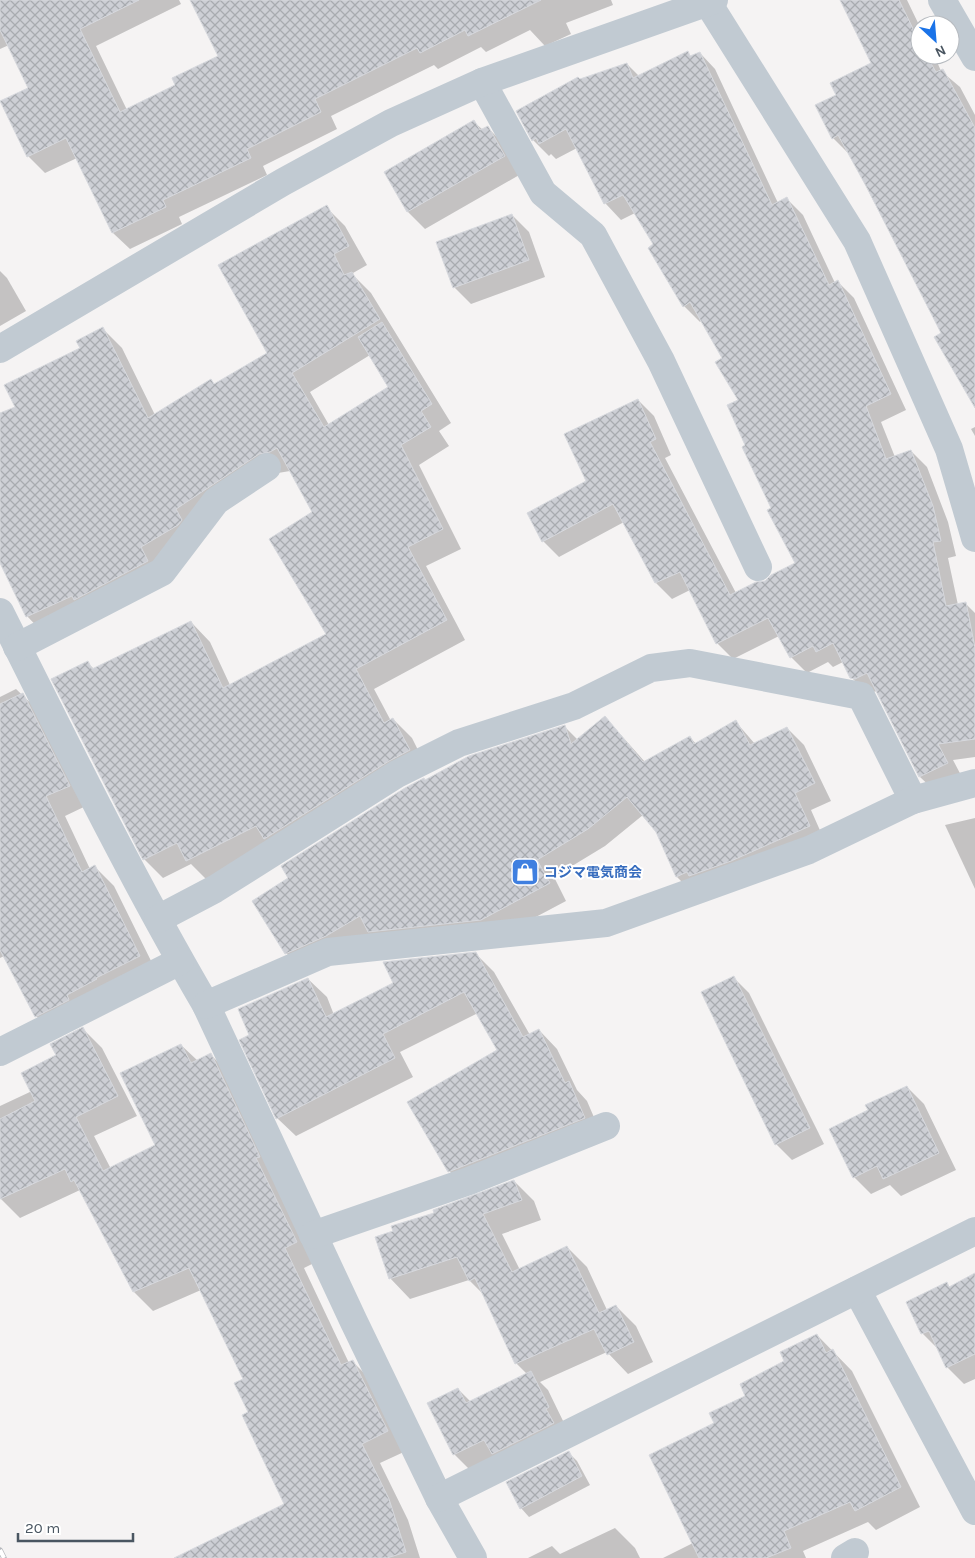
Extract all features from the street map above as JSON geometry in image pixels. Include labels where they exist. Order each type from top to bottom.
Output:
[{"type":"street","points":[[942,0],[975,57]]},
{"type":"street","points":[[0,349],[282,182],[391,123],[482,82],[711,1],[856,241],[949,449],[975,538]]},
{"type":"street","points":[[482,82],[543,192],[593,235],[661,361],[758,567]]},
{"type":"street","points":[[18,647],[162,572],[216,501],[267,467]]},
{"type":"street","points":[[0,612],[180,961],[206,1005],[313,1235],[439,1498],[473,1558]]},
{"type":"street","points":[[158,919],[216,889],[397,774],[450,747],[574,706],[651,668],[690,663],[861,696],[913,800]]},
{"type":"street","points":[[206,1005],[328,952],[606,924],[809,850],[913,800],[975,783]]},
{"type":"street","points":[[0,1052],[180,961]]},
{"type":"street","points":[[313,1235],[469,1181],[606,1126]]},
{"type":"street","points":[[439,1498],[975,1231]]},
{"type":"street","points":[[857,1290],[975,1511]]},
{"type":"building","points":[[0,0],[139,0],[80,29],[120,112],[175,85],[172,78],[218,56],[190,0],[541,0],[468,36],[465,30],[420,53],[417,48],[315,99],[321,112],[247,149],[251,158],[163,200],[166,207],[112,233],[66,138],[27,157],[0,101],[28,88],[0,30]]},
{"type":"building","points":[[840,0],[899,0],[910,23],[910,65],[932,65],[936,72],[943,69],[975,128],[975,408],[934,337],[941,333],[866,186],[838,135],[832,139],[815,105],[836,95],[830,83],[871,63]]},
{"type":"building","points":[[688,51],[690,56],[700,52],[772,205],[787,197],[829,285],[838,280],[891,394],[866,406],[886,459],[911,450],[933,506],[941,541],[933,542],[946,606],[966,602],[975,648],[975,739],[938,744],[948,763],[919,777],[867,673],[855,679],[850,678],[833,643],[816,652],[813,646],[790,658],[768,618],[716,644],[680,572],[655,583],[613,504],[542,542],[527,513],[586,481],[564,434],[638,399],[656,439],[650,442],[730,595],[756,582],[765,581],[771,575],[795,563],[767,510],[771,508],[742,447],[745,445],[727,405],[738,400],[715,362],[722,358],[690,302],[683,307],[648,248],[653,244],[623,195],[604,204],[566,129],[539,144],[536,138],[532,141],[516,111],[578,77],[580,79],[627,63],[633,78]]},
{"type":"building","points":[[474,120],[480,130],[488,126],[505,156],[407,212],[384,172]]},
{"type":"building","points":[[327,205],[349,246],[334,254],[344,275],[352,272],[380,319],[292,373],[324,427],[388,387],[358,337],[382,322],[432,404],[421,411],[431,427],[401,445],[443,529],[408,547],[447,620],[356,669],[384,723],[393,718],[410,750],[389,761],[264,839],[256,826],[186,861],[177,843],[143,860],[51,679],[88,661],[92,669],[191,621],[223,688],[326,634],[269,539],[312,512],[277,448],[270,452],[259,454],[176,509],[182,520],[178,525],[141,547],[148,561],[74,600],[72,596],[26,617],[0,563],[0,413],[15,407],[4,385],[80,348],[76,341],[103,327],[148,418],[211,379],[214,384],[267,353],[218,265]]},
{"type":"building","points":[[512,214],[529,260],[453,288],[436,242]]},
{"type":"building","points":[[23,693],[70,786],[46,796],[82,872],[95,865],[140,956],[96,978],[67,995],[69,1000],[35,1017],[0,950],[0,704]]},
{"type":"building","points":[[605,716],[643,762],[690,736],[694,744],[736,720],[750,745],[787,727],[815,783],[795,793],[810,826],[731,861],[689,876],[687,872],[676,877],[656,832],[627,797],[588,829],[537,860],[550,883],[481,920],[368,932],[360,916],[326,936],[285,954],[252,901],[288,878],[281,866],[405,788],[424,778],[425,780],[469,756],[565,725],[571,744]]},
{"type":"building","points":[[476,952],[523,1037],[539,1029],[565,1083],[569,1081],[585,1118],[448,1172],[407,1102],[497,1050],[464,992],[383,1034],[395,1058],[276,1119],[239,1040],[249,1035],[238,1009],[308,978],[326,1017],[393,983],[383,962]]},
{"type":"building","points":[[734,976],[810,1128],[775,1145],[701,992]]},
{"type":"building","points":[[83,1027],[118,1096],[76,1117],[103,1171],[155,1145],[120,1073],[181,1044],[191,1063],[211,1053],[260,1157],[256,1158],[297,1242],[285,1248],[341,1365],[353,1360],[388,1431],[362,1444],[389,1499],[406,1552],[387,1558],[174,1558],[284,1504],[242,1415],[248,1412],[234,1383],[243,1379],[189,1268],[133,1292],[74,1180],[71,1182],[65,1169],[0,1199],[0,1119],[35,1101],[21,1073],[56,1055],[50,1044]]},
{"type":"building","points":[[907,1086],[939,1153],[883,1179],[877,1166],[853,1178],[829,1129],[868,1110],[865,1105]]},
{"type":"building","points":[[514,1180],[522,1200],[483,1214],[512,1272],[567,1246],[599,1313],[616,1305],[634,1342],[607,1355],[594,1329],[515,1364],[475,1278],[469,1281],[457,1257],[389,1279],[375,1237],[393,1231],[391,1226],[434,1213],[433,1210]]},
{"type":"building","points":[[975,1273],[975,1354],[946,1368],[929,1331],[921,1334],[906,1302],[947,1282],[949,1287]]},
{"type":"building","points":[[817,1334],[826,1353],[833,1349],[901,1487],[855,1511],[850,1502],[784,1531],[791,1548],[766,1558],[699,1558],[649,1455],[714,1423],[709,1413],[745,1396],[740,1384],[784,1361],[780,1352]]},
{"type":"building","points":[[531,1371],[549,1407],[546,1409],[554,1423],[492,1454],[484,1440],[453,1455],[427,1403],[458,1388],[466,1403]]},
{"type":"building","points":[[569,1451],[582,1476],[520,1509],[506,1482]]},
{"type":"railway","points":[[0,1550],[4,1558]]},
{"type":"place","name":"コジマ電気商会","points":[[525,872]]}]
